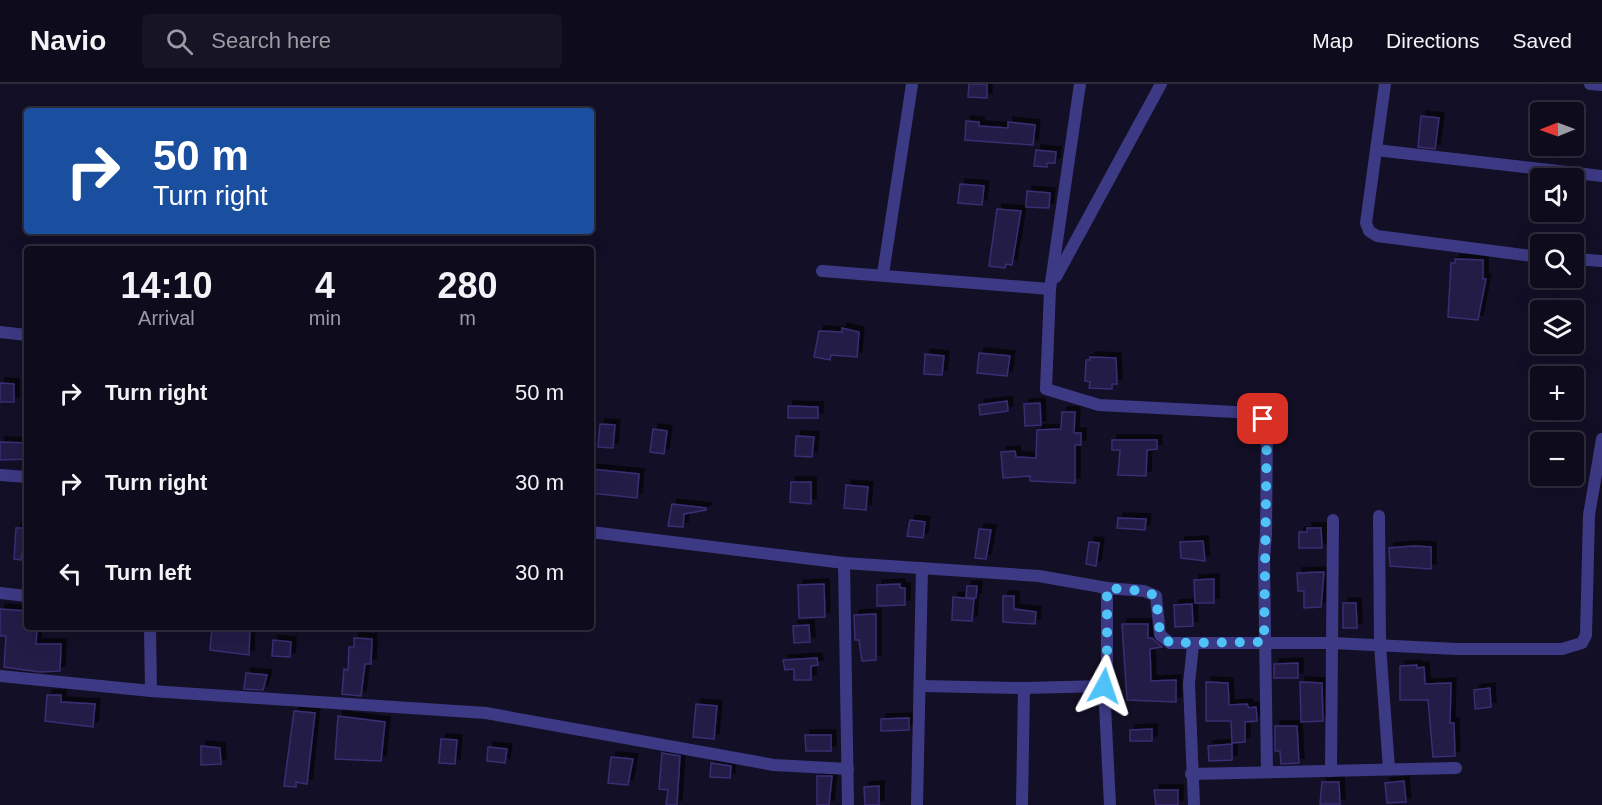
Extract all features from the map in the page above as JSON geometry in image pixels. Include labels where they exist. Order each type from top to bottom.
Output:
[{"type":"street","points":[[883,274],[912,84]]},
{"type":"street","points":[[1080,84],[1050,289],[1046,389],[1099,405],[1255,413],[1263,419],[1267,426],[1264,642],[1267,772]]},
{"type":"street","points":[[1050,289],[1073,242],[1161,84]]},
{"type":"street","points":[[1385,84],[1366,223],[1369,231],[1377,236],[1530,256]]},
{"type":"street","points":[[1590,84],[1602,85]]},
{"type":"street","points":[[1376,150],[1602,176]]},
{"type":"street","points":[[1584,260],[1602,261]]},
{"type":"street","points":[[822,271],[883,274],[1050,289]]},
{"type":"street","points":[[0,332],[24,335]]},
{"type":"street","points":[[594,532],[844,562],[1039,576],[1107,588],[1144,591],[1156,596],[1160,634],[1170,643],[1193,645],[1264,642],[1332,643],[1562,649],[1582,643],[1586,635],[1588,515],[1602,439]]},
{"type":"street","points":[[0,475],[24,477]]},
{"type":"street","points":[[1379,516],[1380,645],[1389,769]]},
{"type":"street","points":[[1331,771],[1333,520]]},
{"type":"street","points":[[844,562],[848,805]]},
{"type":"street","points":[[917,805],[922,567]]},
{"type":"street","points":[[1107,588],[1107,675],[1104,686],[1110,805]]},
{"type":"street","points":[[0,593],[24,596]]},
{"type":"street","points":[[150,630],[151,691]]},
{"type":"street","points":[[1193,645],[1189,675],[1191,774],[1194,805]]},
{"type":"street","points":[[0,676],[151,691],[486,713],[774,765],[848,770]]},
{"type":"street","points":[[921,686],[1024,688],[1104,686]]},
{"type":"street","points":[[1022,805],[1024,688]]},
{"type":"street","points":[[1191,774],[1456,768]]},
{"type":"building","points":[[969,84],[987,84],[987,98],[968,97]]},
{"type":"building","points":[[1421,116],[1439,118],[1435,149],[1418,147]]},
{"type":"building","points":[[966,121],[979,122],[979,126],[1008,128],[1008,122],[1035,125],[1033,145],[965,140]]},
{"type":"building","points":[[1036,150],[1056,152],[1055,163],[1047,163],[1047,167],[1034,166]]},
{"type":"building","points":[[960,184],[984,186],[982,205],[958,203]]},
{"type":"building","points":[[1027,191],[1050,193],[1049,208],[1026,207]]},
{"type":"building","points":[[997,209],[1021,211],[1012,265],[1006,264],[1005,268],[989,266]]},
{"type":"building","points":[[1455,259],[1483,260],[1483,279],[1486,279],[1478,320],[1448,317],[1451,263],[1455,263]]},
{"type":"building","points":[[842,328],[859,332],[857,357],[831,355],[830,360],[814,357],[819,331],[842,332]]},
{"type":"building","points":[[979,353],[1010,356],[1007,376],[977,373]]},
{"type":"building","points":[[925,354],[944,356],[942,375],[924,374]]},
{"type":"building","points":[[1090,357],[1116,358],[1117,384],[1112,384],[1112,389],[1089,388],[1090,382],[1085,381],[1086,360],[1090,360]]},
{"type":"building","points":[[0,383],[14,384],[14,402],[0,402]]},
{"type":"building","points":[[1007,401],[1008,411],[980,415],[979,405]]},
{"type":"building","points":[[1040,403],[1041,425],[1025,426],[1024,404]]},
{"type":"building","points":[[788,406],[818,407],[818,418],[788,418]]},
{"type":"building","points":[[1062,412],[1075,412],[1074,433],[1081,433],[1081,445],[1075,445],[1075,483],[1030,481],[1030,476],[1003,478],[1001,452],[1015,451],[1016,457],[1036,458],[1037,430],[1061,429]]},
{"type":"building","points":[[600,424],[615,425],[613,448],[598,447]]},
{"type":"building","points":[[653,429],[667,431],[664,454],[650,452]]},
{"type":"building","points":[[796,436],[814,437],[812,457],[795,456]]},
{"type":"building","points":[[1112,440],[1157,440],[1157,449],[1147,450],[1146,476],[1118,475],[1120,450],[1112,450]]},
{"type":"building","points":[[0,442],[24,443],[24,459],[0,460]]},
{"type":"building","points":[[594,469],[639,474],[637,498],[594,493]]},
{"type":"building","points":[[791,482],[811,482],[811,504],[790,502]]},
{"type":"building","points":[[846,485],[868,487],[866,510],[844,508]]},
{"type":"building","points":[[672,504],[706,508],[706,510],[684,514],[683,527],[668,526]]},
{"type":"building","points":[[1118,518],[1146,519],[1145,530],[1117,528]]},
{"type":"building","points":[[910,520],[925,522],[923,538],[907,536]]},
{"type":"building","points":[[16,528],[24,528],[21,560],[14,559]]},
{"type":"building","points":[[1307,528],[1321,528],[1322,548],[1299,548],[1299,532],[1307,532]]},
{"type":"building","points":[[979,529],[991,530],[986,559],[975,558]]},
{"type":"building","points":[[1203,541],[1205,561],[1181,558],[1180,542]]},
{"type":"building","points":[[1089,542],[1099,543],[1096,566],[1086,564]]},
{"type":"building","points":[[1431,547],[1431,569],[1390,566],[1389,548]]},
{"type":"building","points":[[1324,572],[1321,607],[1304,608],[1304,591],[1298,591],[1297,573]]},
{"type":"building","points":[[1214,579],[1214,603],[1195,603],[1194,580]]},
{"type":"building","points":[[824,584],[825,617],[799,618],[798,585]]},
{"type":"building","points":[[900,584],[900,588],[905,588],[905,605],[877,606],[877,585]]},
{"type":"building","points":[[967,586],[977,586],[976,598],[966,598]]},
{"type":"building","points":[[1003,596],[1014,596],[1014,609],[1036,612],[1035,624],[1003,622]]},
{"type":"building","points":[[953,597],[974,599],[972,621],[952,620]]},
{"type":"building","points":[[1343,603],[1356,603],[1357,628],[1343,628]]},
{"type":"building","points":[[1192,604],[1193,626],[1175,627],[1174,605]]},
{"type":"building","points":[[0,609],[24,611],[24,630],[37,630],[36,644],[61,644],[60,671],[40,672],[4,667],[6,636],[0,636]]},
{"type":"building","points":[[876,614],[876,660],[862,661],[859,640],[855,640],[854,615]]},
{"type":"building","points":[[1122,624],[1148,624],[1148,638],[1152,638],[1162,647],[1150,649],[1151,681],[1176,680],[1176,702],[1127,700]]},
{"type":"building","points":[[809,625],[810,642],[794,643],[793,626]]},
{"type":"building","points":[[212,630],[250,630],[249,655],[210,650]]},
{"type":"building","points":[[354,638],[372,639],[371,664],[365,664],[361,696],[342,694],[344,669],[348,670],[349,647],[354,647]]},
{"type":"building","points":[[273,640],[291,642],[290,657],[272,656]]},
{"type":"building","points":[[817,658],[818,665],[811,666],[811,680],[794,680],[794,669],[785,670],[783,660]]},
{"type":"building","points":[[1298,663],[1298,678],[1274,678],[1274,664]]},
{"type":"building","points":[[1417,665],[1417,668],[1424,667],[1425,684],[1451,683],[1450,723],[1454,723],[1455,756],[1433,757],[1428,700],[1400,700],[1400,666]]},
{"type":"building","points":[[246,673],[267,675],[263,690],[244,689]]},
{"type":"building","points":[[1206,682],[1228,683],[1229,705],[1247,704],[1249,708],[1256,707],[1257,721],[1245,722],[1245,742],[1232,743],[1231,721],[1206,721]]},
{"type":"building","points":[[1300,682],[1322,683],[1323,721],[1301,722]]},
{"type":"building","points":[[1490,688],[1491,707],[1475,709],[1474,690]]},
{"type":"building","points":[[47,695],[61,695],[61,702],[95,704],[93,727],[45,721]]},
{"type":"building","points":[[696,704],[717,706],[714,739],[693,737]]},
{"type":"building","points":[[294,711],[315,713],[307,784],[296,782],[296,787],[284,786]]},
{"type":"building","points":[[338,716],[385,722],[381,761],[335,759]]},
{"type":"building","points":[[909,718],[909,730],[881,731],[881,719]]},
{"type":"building","points":[[1275,726],[1297,726],[1299,763],[1281,764],[1280,751],[1275,751]]},
{"type":"building","points":[[1152,729],[1152,741],[1130,741],[1130,730]]},
{"type":"building","points":[[805,735],[831,735],[831,751],[806,751]]},
{"type":"building","points":[[441,739],[457,740],[455,764],[439,763]]},
{"type":"building","points":[[1232,744],[1232,760],[1209,761],[1208,746]]},
{"type":"building","points":[[201,746],[220,748],[221,764],[201,765]]},
{"type":"building","points":[[488,747],[507,749],[505,763],[487,761]]},
{"type":"building","points":[[662,753],[680,756],[677,805],[666,805],[668,790],[659,789]]},
{"type":"building","points":[[611,757],[633,759],[628,785],[608,783]]},
{"type":"building","points":[[711,763],[731,766],[730,778],[710,777]]},
{"type":"building","points":[[817,776],[832,776],[829,805],[817,805]]},
{"type":"building","points":[[1404,781],[1406,802],[1387,803],[1385,783]]},
{"type":"building","points":[[1322,782],[1339,782],[1340,804],[1320,804]]},
{"type":"building","points":[[879,786],[879,805],[865,805],[864,787]]},
{"type":"building","points":[[1154,790],[1178,790],[1178,805],[1156,805]]},
{"type":"route","points":[[1104,686],[1107,675],[1107,588],[1144,591],[1156,596],[1160,634],[1170,643],[1193,645],[1264,642],[1263,559],[1266,534],[1267,426],[1263,419]]}]
